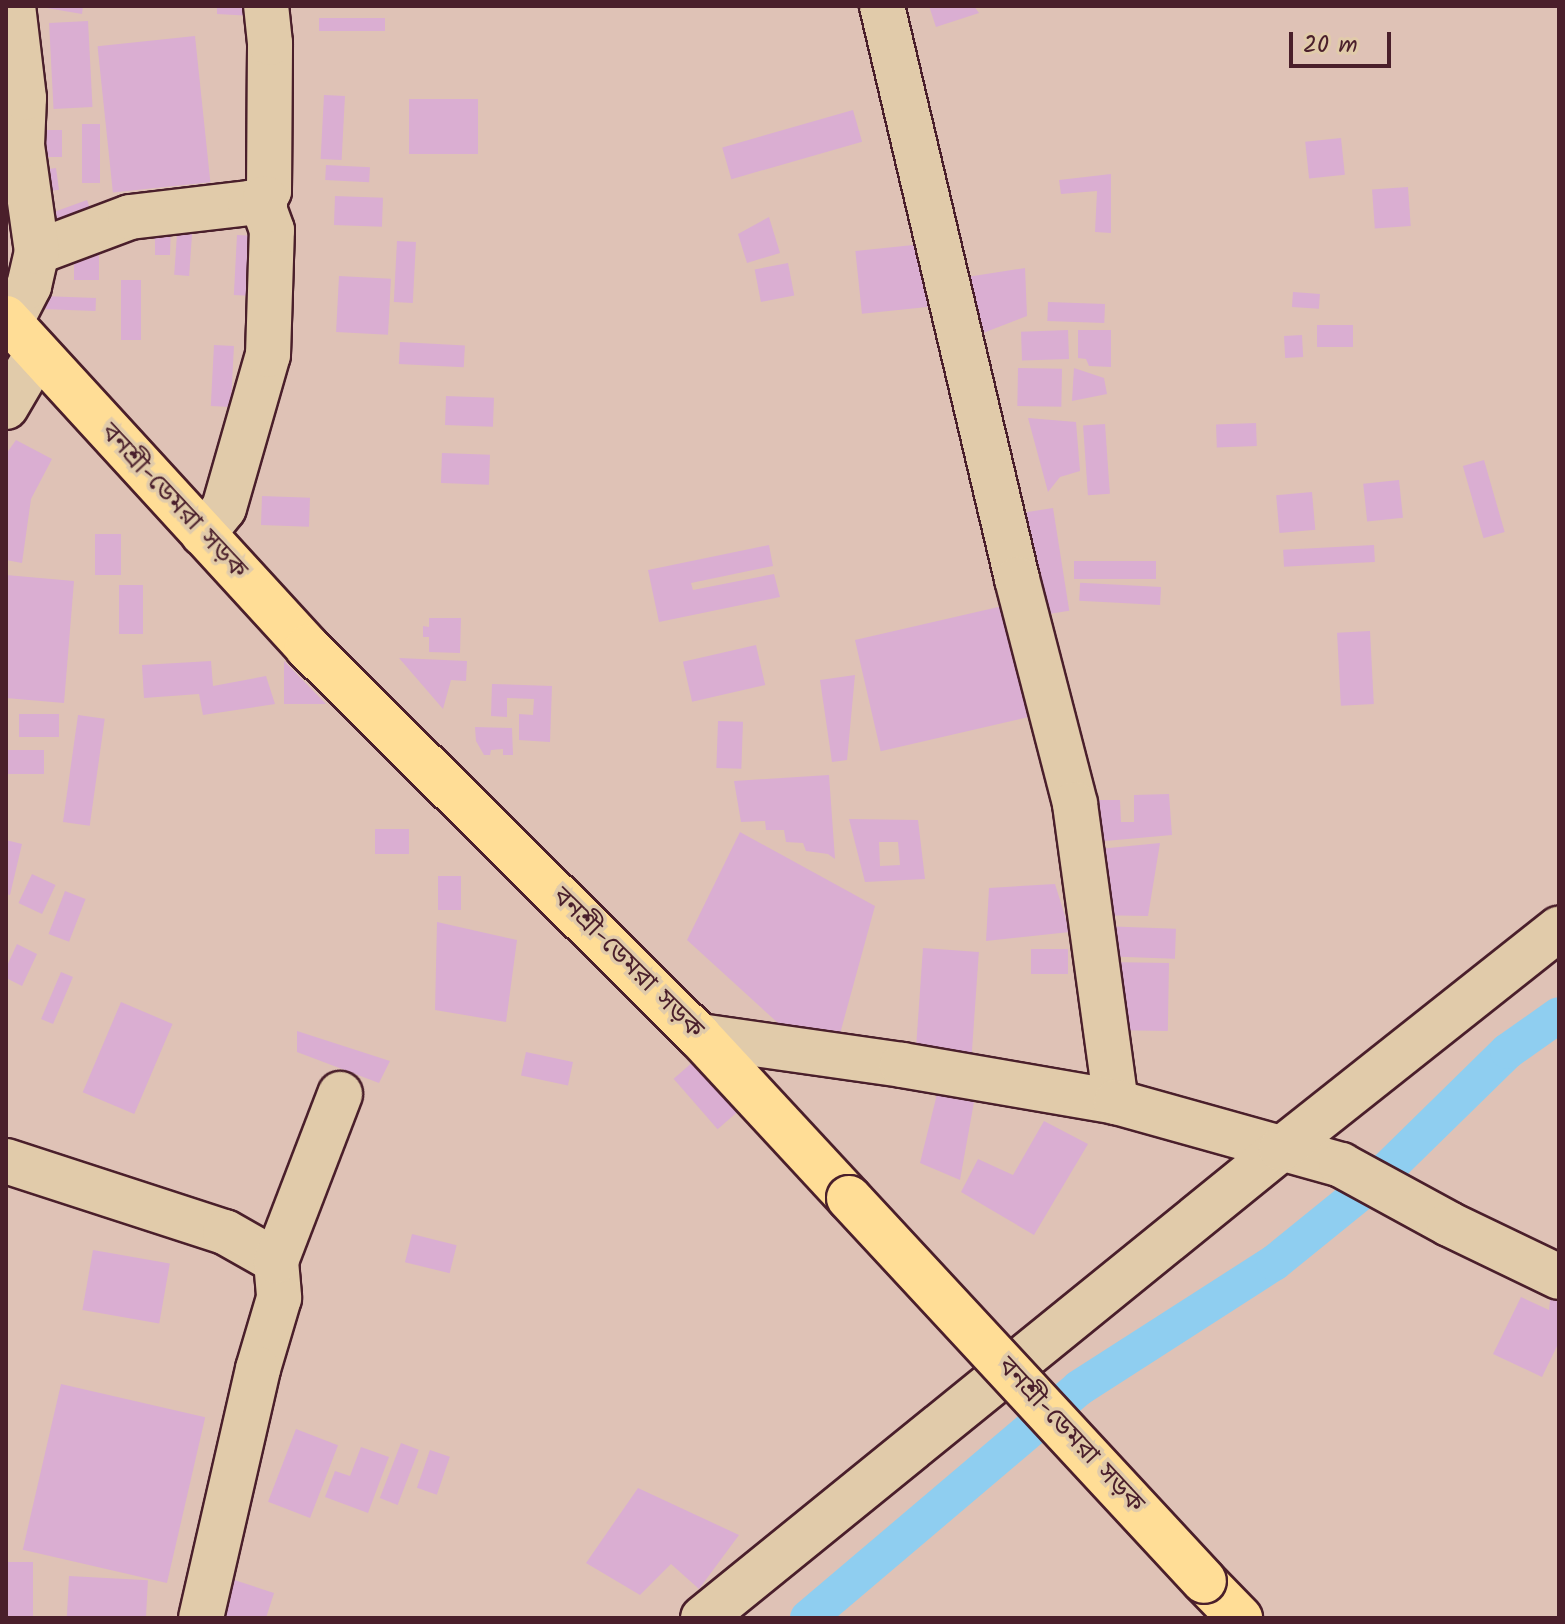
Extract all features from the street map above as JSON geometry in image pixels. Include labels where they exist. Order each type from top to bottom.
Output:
[{"type":"main road","name":"বনশ্রী-ডেমরা সড়ক","points":[[18,332],[307,647],[699,1036],[1240,1618]]},
{"type":"street","points":[[6,407],[18,332],[37,252],[22,145],[24,98],[13,6]]},
{"type":"street","points":[[203,534],[224,508],[268,355],[272,230],[265,211],[265,198],[269,191],[270,43],[266,6]]},
{"type":"street","points":[[882,6],[1017,579],[1075,804],[1116,1102]]},
{"type":"street","points":[[37,252],[130,217],[258,202],[265,198]]},
{"type":"street","points":[[703,1618],[1281,1149],[1559,929]]},
{"type":"street","points":[[699,1036],[902,1065],[1116,1102],[1341,1165],[1449,1224],[1559,1277]]},
{"type":"street","points":[[201,1618],[251,1398],[279,1298],[276,1261],[340,1094]]},
{"type":"street","points":[[6,1161],[225,1232],[276,1261]]},
{"type":"building","points":[[35,6],[83,6],[82,14]]},
{"type":"building","points":[[217,6],[254,6],[253,16],[217,14]]},
{"type":"building","points":[[929,6],[974,6],[979,13],[936,27]]},
{"type":"building","points":[[319,18],[385,18],[385,31],[319,31]]},
{"type":"building","points":[[88,21],[93,107],[54,109],[49,23]]},
{"type":"building","points":[[195,36],[210,182],[113,192],[98,46]]},
{"type":"building","points":[[324,95],[345,96],[342,160],[321,159]]},
{"type":"building","points":[[409,99],[478,99],[478,154],[409,154]]},
{"type":"building","points":[[853,110],[862,142],[731,179],[722,147]]},
{"type":"building","points":[[82,124],[100,124],[100,183],[82,183]]},
{"type":"building","points":[[30,130],[62,130],[62,157],[30,157]]},
{"type":"building","points":[[1341,138],[1345,175],[1309,179],[1305,142]]},
{"type":"building","points":[[326,165],[370,167],[369,182],[325,180]]},
{"type":"building","points":[[56,168],[59,190],[39,193],[36,171]]},
{"type":"building","points":[[1111,174],[1111,233],[1095,232],[1097,191],[1061,194],[1059,180]]},
{"type":"building","points":[[1408,187],[1411,226],[1375,228],[1372,190]]},
{"type":"building","points":[[335,196],[383,198],[382,227],[334,225]]},
{"type":"building","points":[[87,200],[92,214],[54,228],[48,214]]},
{"type":"building","points":[[769,217],[780,253],[747,263],[738,234]]},
{"type":"building","points":[[178,220],[193,221],[189,276],[174,275]]},
{"type":"building","points":[[171,225],[170,255],[155,255],[155,239],[118,239]]},
{"type":"building","points":[[237,235],[257,236],[254,296],[234,295]]},
{"type":"building","points":[[397,241],[416,242],[413,303],[394,302]]},
{"type":"building","points":[[923,244],[930,307],[862,314],[855,251]]},
{"type":"building","points":[[74,255],[99,255],[99,280],[74,280]]},
{"type":"building","points":[[788,263],[794,295],[761,302],[755,269]]},
{"type":"building","points":[[1025,268],[1027,316],[983,333],[967,277]]},
{"type":"building","points":[[339,276],[391,279],[388,335],[336,332]]},
{"type":"building","points":[[121,280],[141,280],[141,340],[121,340]]},
{"type":"building","points":[[1293,292],[1320,294],[1319,309],[1292,307]]},
{"type":"building","points":[[42,296],[96,298],[96,311],[42,309]]},
{"type":"building","points":[[1048,302],[1105,304],[1104,323],[1047,321]]},
{"type":"building","points":[[1317,325],[1353,325],[1353,347],[1317,347]]},
{"type":"building","points":[[1068,330],[1069,359],[1022,361],[1021,332]]},
{"type":"building","points":[[1078,330],[1111,330],[1111,367],[1089,366],[1086,359],[1078,358]]},
{"type":"building","points":[[1302,335],[1303,357],[1285,358],[1284,336]]},
{"type":"building","points":[[400,342],[465,345],[464,367],[399,364]]},
{"type":"building","points":[[214,345],[234,346],[231,407],[211,406]]},
{"type":"building","points":[[1018,368],[1062,369],[1061,407],[1017,406]]},
{"type":"building","points":[[1074,368],[1104,378],[1107,394],[1072,401]]},
{"type":"building","points":[[446,396],[494,398],[493,427],[445,425]]},
{"type":"building","points":[[1028,418],[1076,422],[1080,471],[1060,477],[1048,492]]},
{"type":"building","points":[[1256,423],[1257,446],[1217,447],[1216,424]]},
{"type":"building","points":[[1105,424],[1110,494],[1088,495],[1083,426]]},
{"type":"building","points":[[16,440],[52,459],[31,499],[22,563],[6,560],[6,454]]},
{"type":"building","points":[[442,453],[490,455],[489,485],[441,483]]},
{"type":"building","points":[[1484,460],[1505,532],[1484,538],[1463,466]]},
{"type":"building","points":[[1399,480],[1403,518],[1367,522],[1363,484]]},
{"type":"building","points":[[1312,492],[1315,530],[1279,533],[1276,495]]},
{"type":"building","points":[[262,496],[310,498],[309,527],[261,525]]},
{"type":"building","points":[[1053,508],[1069,611],[1033,617],[1016,514]]},
{"type":"building","points":[[95,534],[121,534],[121,575],[95,575]]},
{"type":"building","points":[[769,545],[773,566],[691,583],[693,590],[774,574],[780,597],[659,622],[648,570]]},
{"type":"building","points":[[1374,545],[1375,562],[1284,567],[1283,550]]},
{"type":"building","points":[[1074,561],[1156,561],[1156,579],[1074,579]]},
{"type":"building","points":[[6,575],[74,581],[64,703],[6,698]]},
{"type":"building","points":[[1080,583],[1161,587],[1160,605],[1079,601]]},
{"type":"building","points":[[119,585],[143,585],[143,634],[119,634]]},
{"type":"building","points":[[1007,605],[1033,716],[881,751],[855,640]]},
{"type":"building","points":[[429,618],[461,618],[460,653],[429,652],[429,637],[423,637],[423,626],[429,627]]},
{"type":"building","points":[[1370,631],[1374,704],[1341,706],[1337,633]]},
{"type":"building","points":[[756,645],[765,685],[692,702],[683,662]]},
{"type":"building","points":[[399,658],[467,661],[466,681],[451,680],[443,709]]},
{"type":"building","points":[[211,661],[213,686],[266,676],[275,704],[203,715],[199,694],[144,698],[142,665]]},
{"type":"building","points":[[284,661],[326,704],[284,704]]},
{"type":"building","points":[[855,675],[847,760],[832,762],[820,680]]},
{"type":"building","points":[[492,684],[552,686],[550,742],[519,740],[519,714],[533,715],[534,699],[507,698],[507,717],[491,716]]},
{"type":"building","points":[[19,714],[59,714],[59,737],[19,737]]},
{"type":"building","points":[[78,715],[105,719],[90,826],[63,822]]},
{"type":"building","points":[[718,721],[743,722],[741,769],[716,768]]},
{"type":"building","points":[[475,727],[512,728],[513,755],[503,755],[503,749],[491,750],[490,755],[484,755],[476,741]]},
{"type":"building","points":[[6,750],[44,750],[44,774],[6,774]]},
{"type":"building","points":[[829,775],[835,859],[828,854],[806,851],[803,843],[786,842],[784,830],[766,830],[765,821],[741,822],[734,781]]},
{"type":"building","points":[[1169,794],[1172,835],[1094,842],[1090,800],[1120,800],[1121,822],[1134,822],[1134,795]]},
{"type":"building","points":[[849,819],[918,820],[925,879],[865,882]],"holes":[[[879,842],[898,842],[900,865],[880,866]]]},
{"type":"building","points":[[375,829],[409,829],[409,854],[375,854]]},
{"type":"building","points":[[740,832],[875,906],[838,1041],[790,1034],[687,940]]},
{"type":"building","points":[[6,840],[22,844],[10,895],[6,894]]},
{"type":"building","points":[[1160,843],[1148,916],[1089,915],[1089,850]]},
{"type":"building","points":[[32,874],[56,885],[42,914],[18,903]]},
{"type":"building","points":[[438,876],[461,876],[461,910],[438,910]]},
{"type":"building","points":[[1055,884],[1070,932],[986,941],[989,888]]},
{"type":"building","points":[[65,891],[86,899],[69,942],[49,934]]},
{"type":"building","points":[[437,922],[517,940],[506,1022],[435,1010]]},
{"type":"building","points":[[1100,926],[1176,929],[1175,959],[1099,956]]},
{"type":"building","points":[[17,944],[37,954],[22,986],[6,978],[6,968]]},
{"type":"building","points":[[923,948],[979,952],[971,1062],[915,1058]]},
{"type":"building","points":[[1031,949],[1068,949],[1068,974],[1031,974]]},
{"type":"building","points":[[1107,962],[1169,963],[1168,1031],[1106,1030]]},
{"type":"building","points":[[61,972],[73,977],[53,1024],[41,1019]]},
{"type":"building","points":[[121,1002],[173,1024],[134,1114],[83,1092]]},
{"type":"building","points":[[297,1031],[390,1061],[379,1083],[297,1052]]},
{"type":"building","points":[[526,1052],[573,1062],[568,1085],[521,1075]]},
{"type":"building","points":[[694,1061],[738,1112],[718,1129],[674,1079]]},
{"type":"building","points":[[938,1090],[974,1102],[960,1180],[920,1163]]},
{"type":"building","points":[[1044,1121],[1088,1144],[1034,1235],[961,1192],[978,1159],[1013,1175]]},
{"type":"building","points":[[412,1234],[457,1245],[450,1273],[405,1262]]},
{"type":"building","points":[[93,1250],[170,1264],[159,1324],[82,1310]]},
{"type":"building","points":[[1551,1291],[1559,1291],[1559,1342],[1542,1377],[1493,1354],[1521,1297],[1549,1310]]},
{"type":"building","points":[[61,1384],[205,1417],[167,1583],[23,1550]]},
{"type":"building","points":[[296,1429],[338,1445],[310,1518],[268,1502]]},
{"type":"building","points":[[401,1443],[419,1450],[398,1505],[380,1498]]},
{"type":"building","points":[[361,1447],[389,1457],[368,1513],[325,1497],[335,1471],[350,1476]]},
{"type":"building","points":[[430,1450],[450,1457],[437,1495],[417,1488]]},
{"type":"building","points":[[638,1488],[739,1535],[699,1589],[671,1564],[640,1595],[586,1563]]},
{"type":"building","points":[[6,1562],[33,1562],[33,1618],[6,1618]]},
{"type":"building","points":[[69,1576],[148,1580],[146,1618],[67,1618]]},
{"type":"building","points":[[225,1577],[274,1593],[266,1618],[213,1618]]},
{"type":"waterway","points":[[808,1618],[1079,1388],[1274,1263],[1374,1182],[1508,1051],[1559,1015]]}]
